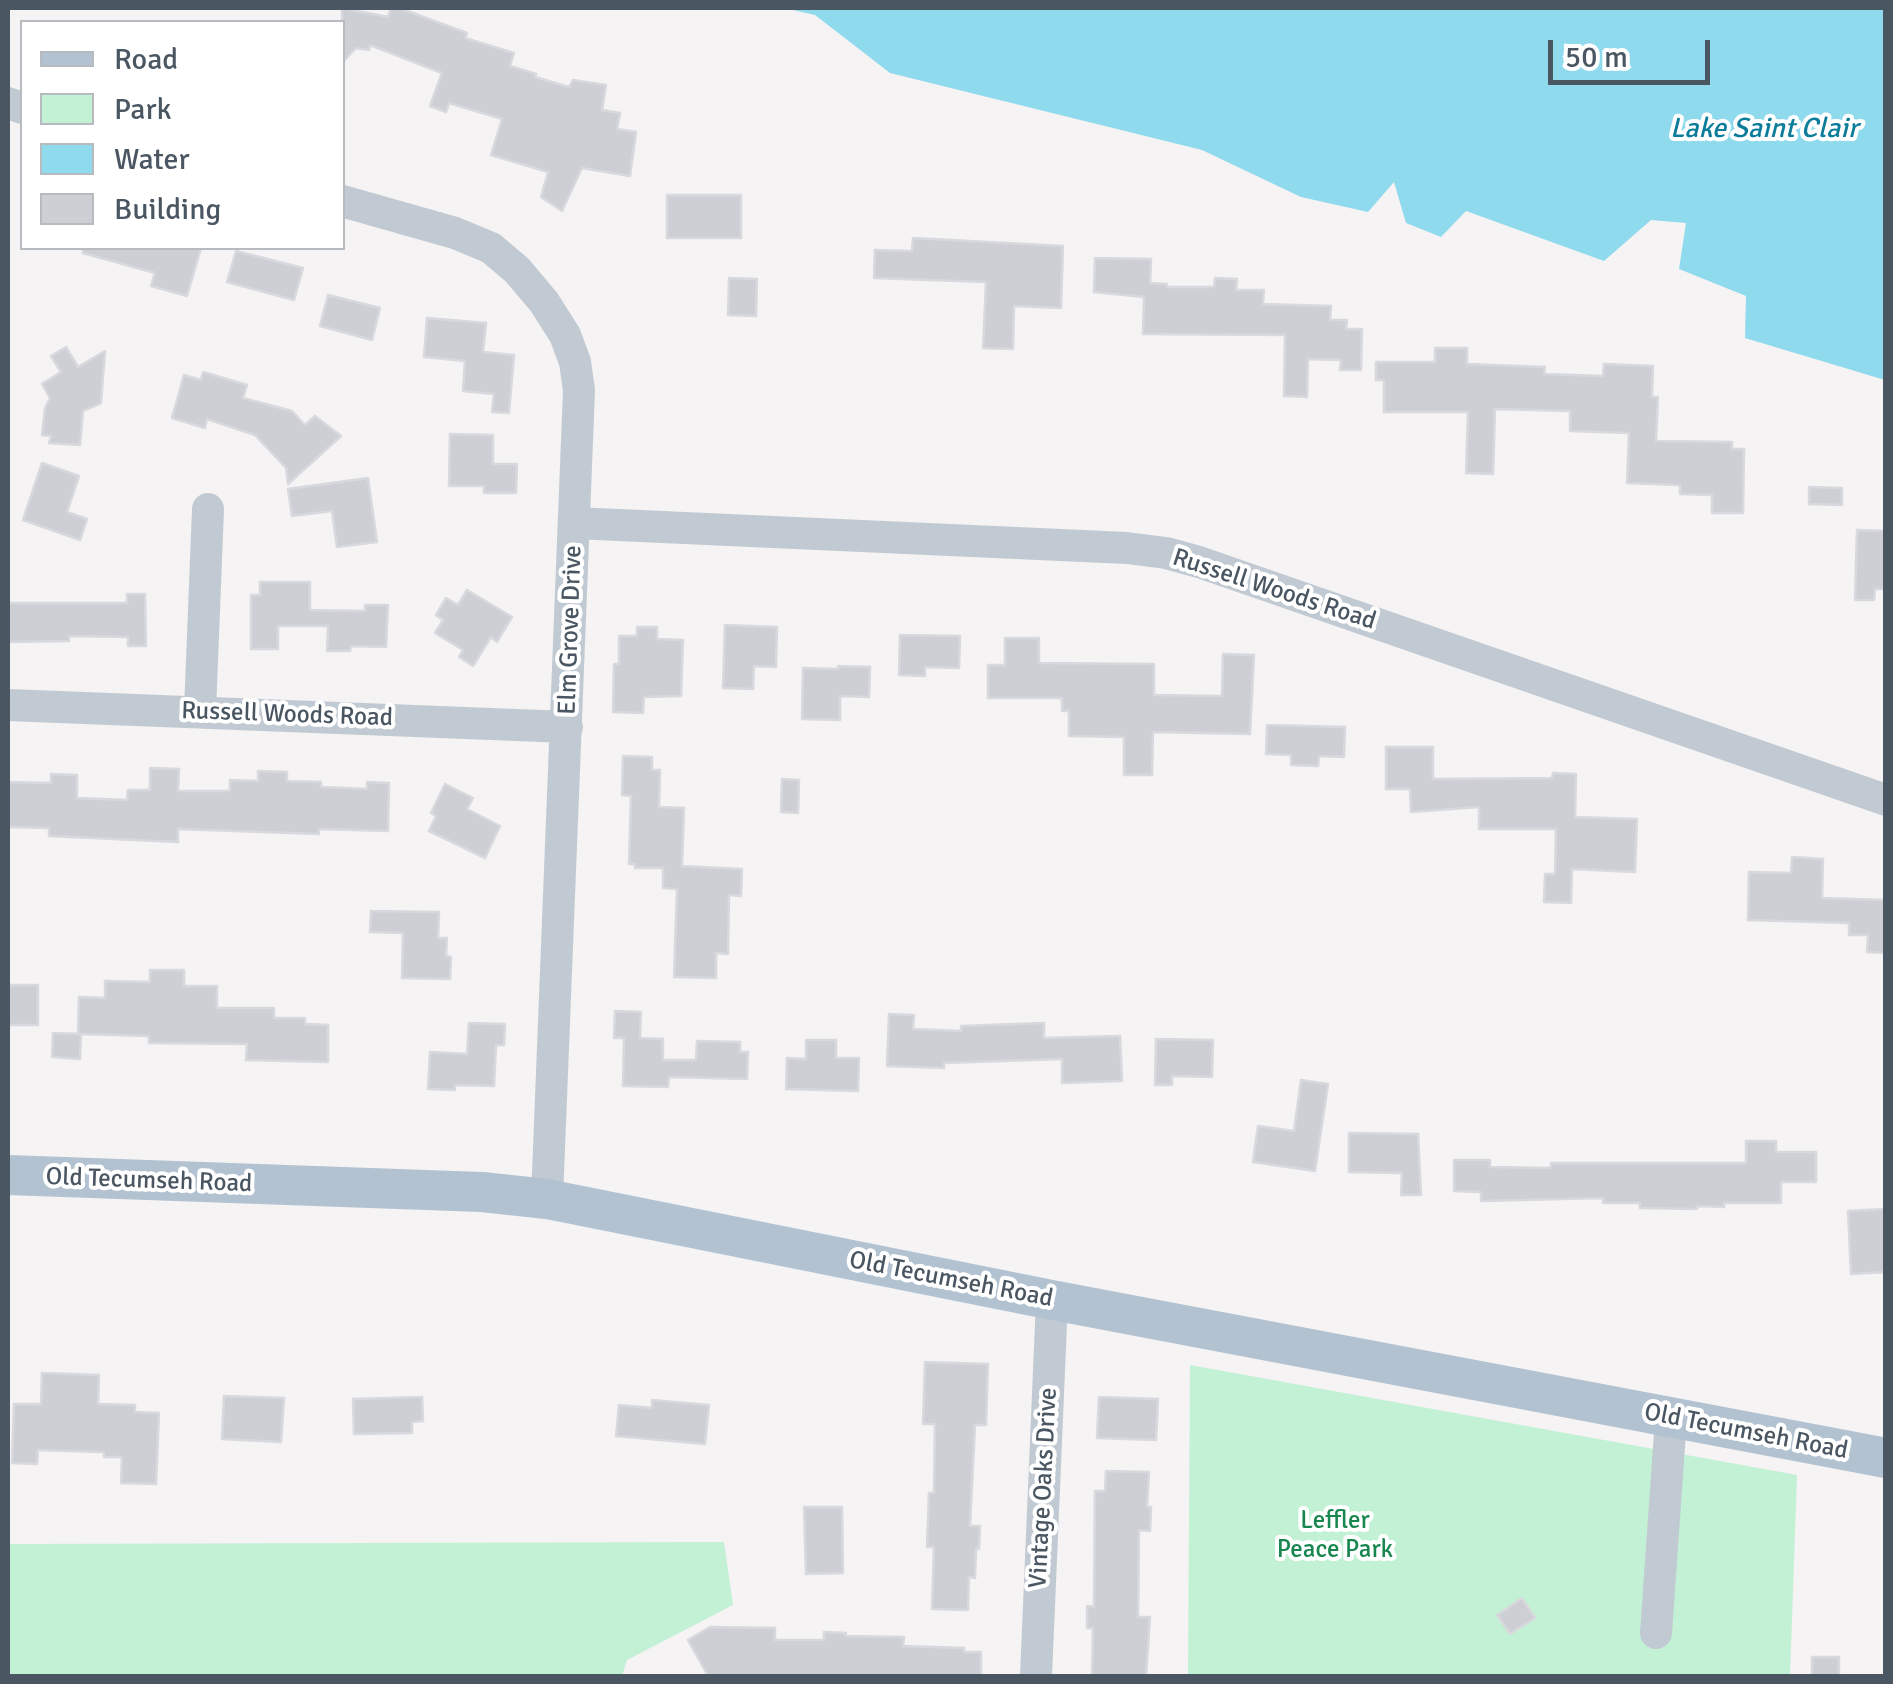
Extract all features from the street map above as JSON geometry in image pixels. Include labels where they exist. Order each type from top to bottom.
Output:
[{"type":"main road","name":"Old Tecumseh Road","points":[[8,1176],[547,1198],[1052,1300],[1886,1458]]},
{"type":"street","name":"Elm Grove Drive","points":[[345,201],[455,233],[491,248],[517,270],[544,302],[565,336],[577,376],[547,1198]]},
{"type":"street","points":[[200,711],[208,508]]},
{"type":"street","name":"Russell Woods Road","points":[[574,523],[1107,547],[1166,554],[1253,580],[1886,800]]},
{"type":"street","name":"Russell Woods Road","points":[[8,705],[567,727]]},
{"type":"street","name":"Vintage Oaks Drive","points":[[1036,1676],[1052,1300]]},
{"type":"street","points":[[1656,1633],[1671,1418]]},
{"type":"green space","name":"Leffler Peace Park","points":[[1190,1365],[1797,1475],[1790,1676],[1188,1676]]},
{"type":"green space","points":[[724,1542],[733,1605],[627,1660],[622,1676],[8,1676],[8,1544]]},
{"type":"water","name":"Lake Saint Clair","points":[[784,8],[1885,8],[1885,380],[1745,338],[1746,296],[1679,269],[1686,223],[1651,220],[1604,261],[1466,211],[1441,237],[1406,223],[1394,182],[1368,212],[1301,197],[1202,150],[890,73],[815,15]]},
{"type":"building","points":[[342,8],[388,17],[391,8],[399,8],[467,33],[465,38],[514,53],[510,66],[536,74],[535,77],[569,87],[573,80],[606,85],[602,110],[620,113],[617,129],[636,132],[630,176],[582,168],[562,211],[541,197],[548,172],[491,155],[502,119],[449,103],[446,112],[430,106],[442,73],[370,45],[369,50],[356,48],[345,60]]},
{"type":"building","points":[[667,195],[741,195],[741,238],[667,238]]},
{"type":"building","points":[[913,238],[1063,246],[1061,308],[1014,306],[1013,349],[983,348],[986,282],[874,278],[875,250],[912,251]]},
{"type":"building","points":[[200,250],[187,296],[151,286],[155,273],[83,253]]},
{"type":"building","points":[[236,251],[303,268],[294,300],[227,282]]},
{"type":"building","points":[[1095,258],[1151,259],[1150,283],[1167,287],[1214,287],[1215,278],[1237,279],[1236,290],[1264,290],[1263,304],[1331,306],[1330,320],[1347,320],[1346,329],[1362,329],[1361,370],[1340,370],[1341,360],[1308,359],[1307,397],[1284,396],[1285,335],[1143,334],[1144,297],[1094,292]]},
{"type":"building","points":[[729,278],[757,279],[756,316],[728,315]]},
{"type":"building","points":[[328,295],[380,308],[372,340],[320,326]]},
{"type":"building","points":[[427,318],[486,323],[483,352],[514,355],[509,413],[492,412],[494,394],[463,391],[465,361],[424,357]]},
{"type":"building","points":[[66,347],[78,367],[105,351],[101,403],[83,411],[80,445],[49,443],[51,436],[42,435],[50,398],[42,384],[61,372],[51,356]]},
{"type":"building","points":[[1435,348],[1467,348],[1467,364],[1545,367],[1544,374],[1603,376],[1604,364],[1653,366],[1652,397],[1658,397],[1656,441],[1732,442],[1732,449],[1744,449],[1743,513],[1712,513],[1712,495],[1680,494],[1680,485],[1627,483],[1629,433],[1570,431],[1570,411],[1495,409],[1493,474],[1466,473],[1468,412],[1384,412],[1384,380],[1376,380],[1376,362],[1435,362]]},
{"type":"building","points":[[203,372],[247,385],[243,398],[292,411],[305,425],[315,416],[341,436],[288,484],[286,468],[255,435],[207,419],[205,428],[172,418],[184,375],[201,380]]},
{"type":"building","points":[[450,434],[493,435],[493,464],[517,464],[516,493],[484,493],[484,486],[449,486]]},
{"type":"building","points":[[42,463],[79,476],[67,512],[87,519],[80,540],[23,520]]},
{"type":"building","points":[[368,478],[377,542],[337,547],[332,511],[292,516],[288,489]]},
{"type":"building","points":[[1809,487],[1842,488],[1842,505],[1809,504]]},
{"type":"building","points":[[1857,530],[1886,531],[1886,589],[1875,589],[1874,600],[1855,600]]},
{"type":"building","points":[[260,582],[310,582],[310,610],[365,611],[365,605],[388,605],[386,647],[351,646],[350,651],[327,651],[328,626],[278,626],[278,649],[251,649],[251,595],[260,595]]},
{"type":"building","points":[[467,590],[512,617],[497,642],[491,637],[473,666],[459,657],[463,650],[435,633],[443,620],[436,615],[446,598],[458,605]]},
{"type":"building","points":[[127,594],[145,594],[146,646],[128,646],[128,637],[69,636],[69,641],[8,642],[8,603],[127,603]]},
{"type":"building","points":[[725,625],[777,627],[776,667],[754,666],[753,689],[723,688]]},
{"type":"building","points":[[637,627],[657,627],[657,639],[683,640],[681,696],[644,697],[643,713],[613,712],[619,636],[637,636]]},
{"type":"building","points":[[900,635],[960,636],[959,668],[925,667],[925,676],[899,675]]},
{"type":"building","points":[[1005,638],[1039,638],[1039,663],[1154,664],[1154,695],[1222,696],[1223,654],[1254,655],[1250,734],[1153,732],[1152,775],[1124,775],[1124,737],[1069,736],[1069,711],[1062,711],[1062,698],[988,698],[988,665],[1005,665]]},
{"type":"building","points":[[870,667],[869,697],[840,696],[840,720],[802,719],[803,668]]},
{"type":"building","points":[[1267,725],[1345,727],[1344,757],[1319,756],[1318,766],[1291,765],[1291,755],[1266,754]]},
{"type":"building","points":[[1386,747],[1433,747],[1433,779],[1552,778],[1553,773],[1576,774],[1575,817],[1637,819],[1635,872],[1572,869],[1571,903],[1544,902],[1545,874],[1555,874],[1556,829],[1479,829],[1479,807],[1411,812],[1410,789],[1386,789]]},
{"type":"building","points":[[623,756],[652,757],[652,770],[660,770],[659,807],[684,808],[682,866],[742,869],[741,896],[729,895],[728,954],[716,953],[716,978],[674,977],[677,889],[663,888],[663,868],[635,868],[635,864],[629,864],[631,796],[622,795]]},
{"type":"building","points":[[150,768],[179,769],[178,791],[230,791],[230,780],[258,781],[258,771],[287,772],[287,781],[321,782],[321,787],[367,789],[367,782],[389,783],[388,831],[319,829],[319,834],[178,829],[178,842],[49,836],[49,828],[8,827],[8,782],[51,783],[51,774],[77,775],[77,798],[127,800],[128,790],[150,790]]},
{"type":"building","points":[[782,779],[799,780],[798,813],[781,812]]},
{"type":"building","points":[[445,784],[473,798],[467,809],[500,826],[485,858],[429,831],[436,816],[431,813]]},
{"type":"building","points":[[1792,857],[1823,859],[1822,898],[1886,900],[1886,953],[1867,952],[1868,935],[1849,935],[1849,923],[1748,920],[1749,872],[1791,873]]},
{"type":"building","points":[[371,911],[439,912],[438,938],[447,938],[450,979],[402,978],[403,933],[370,932]]},
{"type":"building","points":[[150,970],[184,970],[184,986],[217,986],[217,1008],[274,1008],[274,1018],[305,1018],[305,1024],[328,1025],[328,1062],[246,1060],[247,1044],[149,1043],[149,1036],[78,1034],[79,997],[105,998],[105,981],[150,982]]},
{"type":"building","points":[[8,985],[38,985],[38,1025],[8,1025]]},
{"type":"building","points":[[615,1011],[641,1012],[640,1038],[663,1039],[663,1060],[696,1060],[697,1041],[740,1042],[740,1052],[748,1052],[747,1079],[669,1077],[668,1087],[623,1086],[624,1038],[614,1038]]},
{"type":"building","points":[[889,1014],[914,1015],[913,1029],[961,1031],[961,1026],[1044,1023],[1044,1038],[1120,1036],[1122,1081],[1062,1083],[1062,1059],[944,1063],[944,1068],[887,1066]]},
{"type":"building","points":[[469,1023],[505,1024],[504,1045],[496,1045],[494,1086],[428,1089],[430,1052],[467,1054]]},
{"type":"building","points":[[53,1033],[81,1034],[80,1059],[52,1057]]},
{"type":"building","points":[[1156,1039],[1213,1040],[1212,1077],[1172,1076],[1172,1085],[1155,1085]]},
{"type":"building","points":[[806,1040],[836,1040],[836,1058],[859,1058],[858,1091],[786,1089],[787,1058],[806,1059]]},
{"type":"building","points":[[1301,1080],[1328,1084],[1315,1171],[1253,1162],[1258,1126],[1294,1131]]},
{"type":"building","points":[[1349,1133],[1418,1134],[1421,1195],[1401,1195],[1402,1173],[1349,1172]]},
{"type":"building","points":[[1746,1141],[1776,1141],[1776,1152],[1816,1152],[1816,1182],[1781,1182],[1781,1203],[1724,1203],[1724,1207],[1697,1209],[1640,1208],[1640,1203],[1603,1203],[1603,1198],[1481,1201],[1481,1192],[1454,1191],[1454,1160],[1490,1160],[1490,1167],[1551,1168],[1551,1163],[1746,1163]]},
{"type":"building","points":[[1886,1209],[1886,1272],[1851,1274],[1848,1211]]},
{"type":"building","points":[[925,1362],[988,1364],[986,1425],[975,1425],[970,1526],[980,1526],[975,1578],[969,1577],[968,1610],[932,1609],[934,1547],[927,1547],[929,1493],[934,1493],[935,1424],[923,1424]]},
{"type":"building","points":[[42,1373],[99,1375],[98,1404],[135,1405],[135,1412],[159,1413],[156,1484],[121,1483],[122,1457],[104,1457],[104,1452],[38,1450],[37,1464],[12,1463],[14,1404],[41,1404]]},
{"type":"building","points":[[224,1396],[284,1398],[281,1442],[222,1439]]},
{"type":"building","points":[[422,1397],[423,1421],[412,1422],[412,1433],[354,1434],[353,1399]]},
{"type":"building","points":[[1099,1397],[1158,1399],[1156,1440],[1097,1438]]},
{"type":"building","points":[[652,1400],[709,1405],[705,1444],[616,1436],[619,1405],[652,1408]]},
{"type":"building","points":[[1106,1471],[1149,1472],[1150,1531],[1139,1530],[1138,1617],[1150,1617],[1146,1676],[1092,1676],[1093,1628],[1087,1628],[1087,1606],[1094,1607],[1095,1491],[1105,1491]]},
{"type":"building","points":[[804,1507],[842,1507],[843,1573],[806,1574]]},
{"type":"building","points":[[1522,1598],[1535,1618],[1510,1634],[1497,1615]]},
{"type":"building","points":[[710,1627],[775,1628],[775,1640],[824,1640],[824,1632],[904,1637],[903,1646],[981,1652],[981,1676],[708,1676],[688,1640]]},
{"type":"building","points":[[1812,1657],[1839,1657],[1839,1676],[1812,1676]]}]
